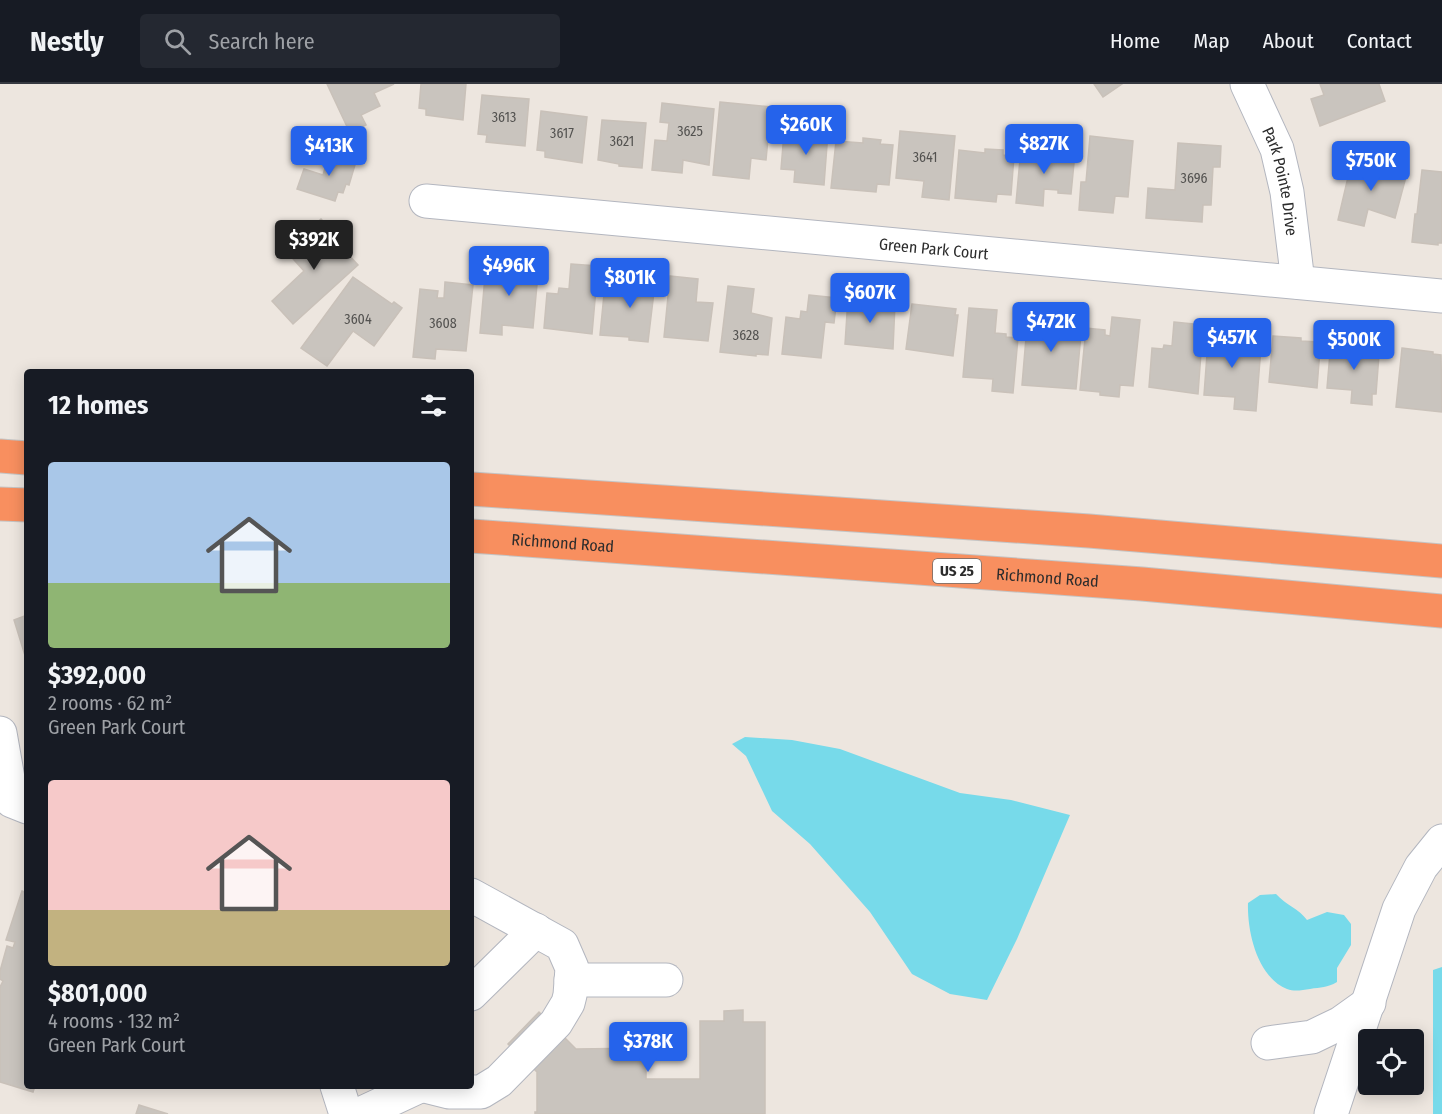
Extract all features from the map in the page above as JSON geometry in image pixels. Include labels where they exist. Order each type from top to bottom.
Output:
[{"type":"highway","points":[[0,456],[24,458]]},
{"type":"highway","points":[[474,489],[1077,531],[1442,561]]},
{"type":"highway","points":[[0,504],[24,505]]},
{"type":"highway","name":"Richmond Road","points":[[474,536],[1142,584],[1442,610]]},
{"type":"street","name":"Park Pointe Drive","points":[[1247,84],[1277,149],[1287,192],[1298,282]]},
{"type":"street","name":"Green Park Court","points":[[426,201],[1442,296]]},
{"type":"street","points":[[0,733],[13,810]]},
{"type":"street","points":[[1331,1114],[1399,909],[1421,867],[1442,840]]},
{"type":"street","points":[[437,1089],[449,1092],[481,1092],[500,1081],[556,1023],[568,1003],[572,968],[562,945],[474,897]]},
{"type":"street","points":[[474,990],[536,930]]},
{"type":"street","points":[[571,980],[666,980]]},
{"type":"street","points":[[1268,1043],[1312,1037],[1341,1023],[1369,1002]]},
{"type":"street","points":[[338,1089],[346,1114]]},
{"type":"street","points":[[360,1114],[414,1089]]},
{"type":"water","points":[[745,737],[792,740],[840,749],[960,793],[1011,800],[1070,815],[1017,939],[987,1000],[950,994],[912,974],[870,912],[810,844],[772,811],[746,756],[732,744]]},
{"type":"water","points":[[1276,894],[1307,920],[1327,912],[1344,915],[1351,924],[1351,945],[1337,968],[1337,982],[1324,987],[1287,989],[1277,983],[1261,964],[1249,927],[1248,903],[1260,895]]},
{"type":"water","points":[[1442,967],[1442,1114],[1433,1114],[1433,970]]},
{"type":"building","points":[[327,84],[394,84],[374,93],[380,106],[361,115],[366,125],[350,133]]},
{"type":"building","points":[[421,84],[466,84],[463,120],[426,115],[426,109],[419,108]]},
{"type":"building","points":[[1094,84],[1122,84],[1103,97]]},
{"type":"building","points":[[1320,84],[1379,84],[1385,101],[1320,126],[1311,99],[1324,95]]},
{"type":"building","points":[[482,95],[529,99],[525,146],[486,142],[487,135],[478,134]]},
{"type":"building","points":[[720,102],[771,107],[766,160],[751,158],[749,179],[713,175]]},
{"type":"building","points":[[662,103],[714,109],[709,165],[683,160],[682,173],[652,170],[655,140],[667,141],[669,123],[660,122]]},
{"type":"building","points":[[541,111],[587,117],[582,163],[545,157],[545,151],[537,150]]},
{"type":"building","points":[[602,120],[646,123],[642,168],[619,166],[619,164],[598,160]]},
{"type":"building","points":[[801,129],[828,132],[824,185],[794,182],[795,170],[781,169],[784,133],[800,134]]},
{"type":"building","points":[[900,131],[955,136],[949,200],[922,197],[924,181],[896,178]]},
{"type":"building","points":[[1090,136],[1133,141],[1128,197],[1115,196],[1113,213],[1079,210],[1081,182],[1086,182]]},
{"type":"building","points":[[863,138],[881,140],[880,144],[893,145],[889,185],[877,184],[876,192],[831,188],[836,141],[863,143]]},
{"type":"building","points":[[1178,143],[1221,146],[1220,167],[1213,167],[1211,205],[1203,205],[1202,222],[1146,218],[1148,188],[1175,190]]},
{"type":"building","points":[[1021,148],[1075,153],[1071,194],[1044,189],[1043,206],[1016,203]]},
{"type":"building","points":[[985,149],[1003,150],[1003,155],[1014,156],[1011,195],[997,194],[996,202],[955,198],[959,150],[985,153]]},
{"type":"building","points":[[330,150],[357,158],[349,185],[346,184],[343,193],[338,192],[335,201],[297,189],[304,169],[323,175]]},
{"type":"building","points":[[1352,160],[1407,173],[1395,218],[1368,209],[1364,226],[1338,220]]},
{"type":"building","points":[[1422,170],[1442,172],[1442,243],[1438,245],[1412,242]]},
{"type":"building","points":[[321,219],[335,234],[332,237],[358,265],[293,324],[272,301],[304,271],[286,251]]},
{"type":"building","points":[[511,260],[539,263],[533,328],[502,325],[502,335],[480,333],[486,265],[505,266],[504,275],[509,275]]},
{"type":"building","points":[[571,264],[598,266],[592,334],[544,328],[547,293],[558,294],[559,288],[569,289]]},
{"type":"building","points":[[628,272],[656,275],[648,342],[629,340],[629,337],[600,335],[604,294],[617,296],[618,288],[626,288]]},
{"type":"building","points":[[670,276],[698,279],[696,302],[713,303],[708,341],[664,337]]},
{"type":"building","points":[[353,277],[392,304],[394,302],[402,308],[374,346],[353,331],[327,366],[301,348]]},
{"type":"building","points":[[445,282],[473,285],[466,351],[436,349],[435,359],[413,357],[420,289],[438,291],[437,298],[444,298]]},
{"type":"building","points":[[728,286],[754,289],[751,313],[772,318],[768,355],[720,352]]},
{"type":"building","points":[[809,295],[837,298],[834,323],[825,322],[821,358],[782,354],[786,317],[800,319],[801,311],[807,312]]},
{"type":"building","points":[[848,298],[878,300],[878,302],[895,304],[893,349],[845,344]]},
{"type":"building","points":[[912,304],[956,309],[955,315],[958,315],[953,356],[906,349]]},
{"type":"building","points":[[969,308],[997,310],[995,333],[1018,338],[1013,393],[992,391],[993,379],[963,377]]},
{"type":"building","points":[[1028,314],[1056,317],[1055,329],[1063,330],[1064,321],[1082,323],[1076,389],[1022,385]]},
{"type":"building","points":[[1112,317],[1140,320],[1133,386],[1120,385],[1119,397],[1080,390],[1086,328],[1105,330],[1105,335],[1110,336]]},
{"type":"building","points":[[1174,322],[1203,325],[1198,394],[1149,387],[1152,348],[1163,349],[1164,345],[1172,346]]},
{"type":"building","points":[[1209,327],[1238,330],[1236,350],[1241,351],[1242,345],[1261,347],[1256,411],[1234,409],[1235,397],[1204,395]]},
{"type":"building","points":[[1273,336],[1318,342],[1317,348],[1320,349],[1317,388],[1269,382]]},
{"type":"building","points":[[1331,341],[1369,345],[1370,354],[1379,355],[1376,394],[1372,394],[1372,405],[1351,403],[1352,390],[1327,388]]},
{"type":"building","points":[[1402,348],[1441,355],[1442,412],[1396,407]]},
{"type":"building","points":[[24,616],[24,652],[14,620]]},
{"type":"building","points":[[22,891],[24,892],[24,1089],[34,1089],[33,1092],[0,1082],[0,987],[3,981],[0,979],[0,971],[7,946],[13,948],[15,942],[6,940]]},
{"type":"building","points":[[743,1010],[743,1022],[765,1022],[765,1114],[535,1114],[537,1112],[537,1072],[508,1044],[539,1012],[576,1049],[646,1048],[646,1079],[700,1079],[700,1021],[724,1021],[724,1011]]},
{"type":"building","points":[[139,1105],[168,1114],[136,1114]]}]
